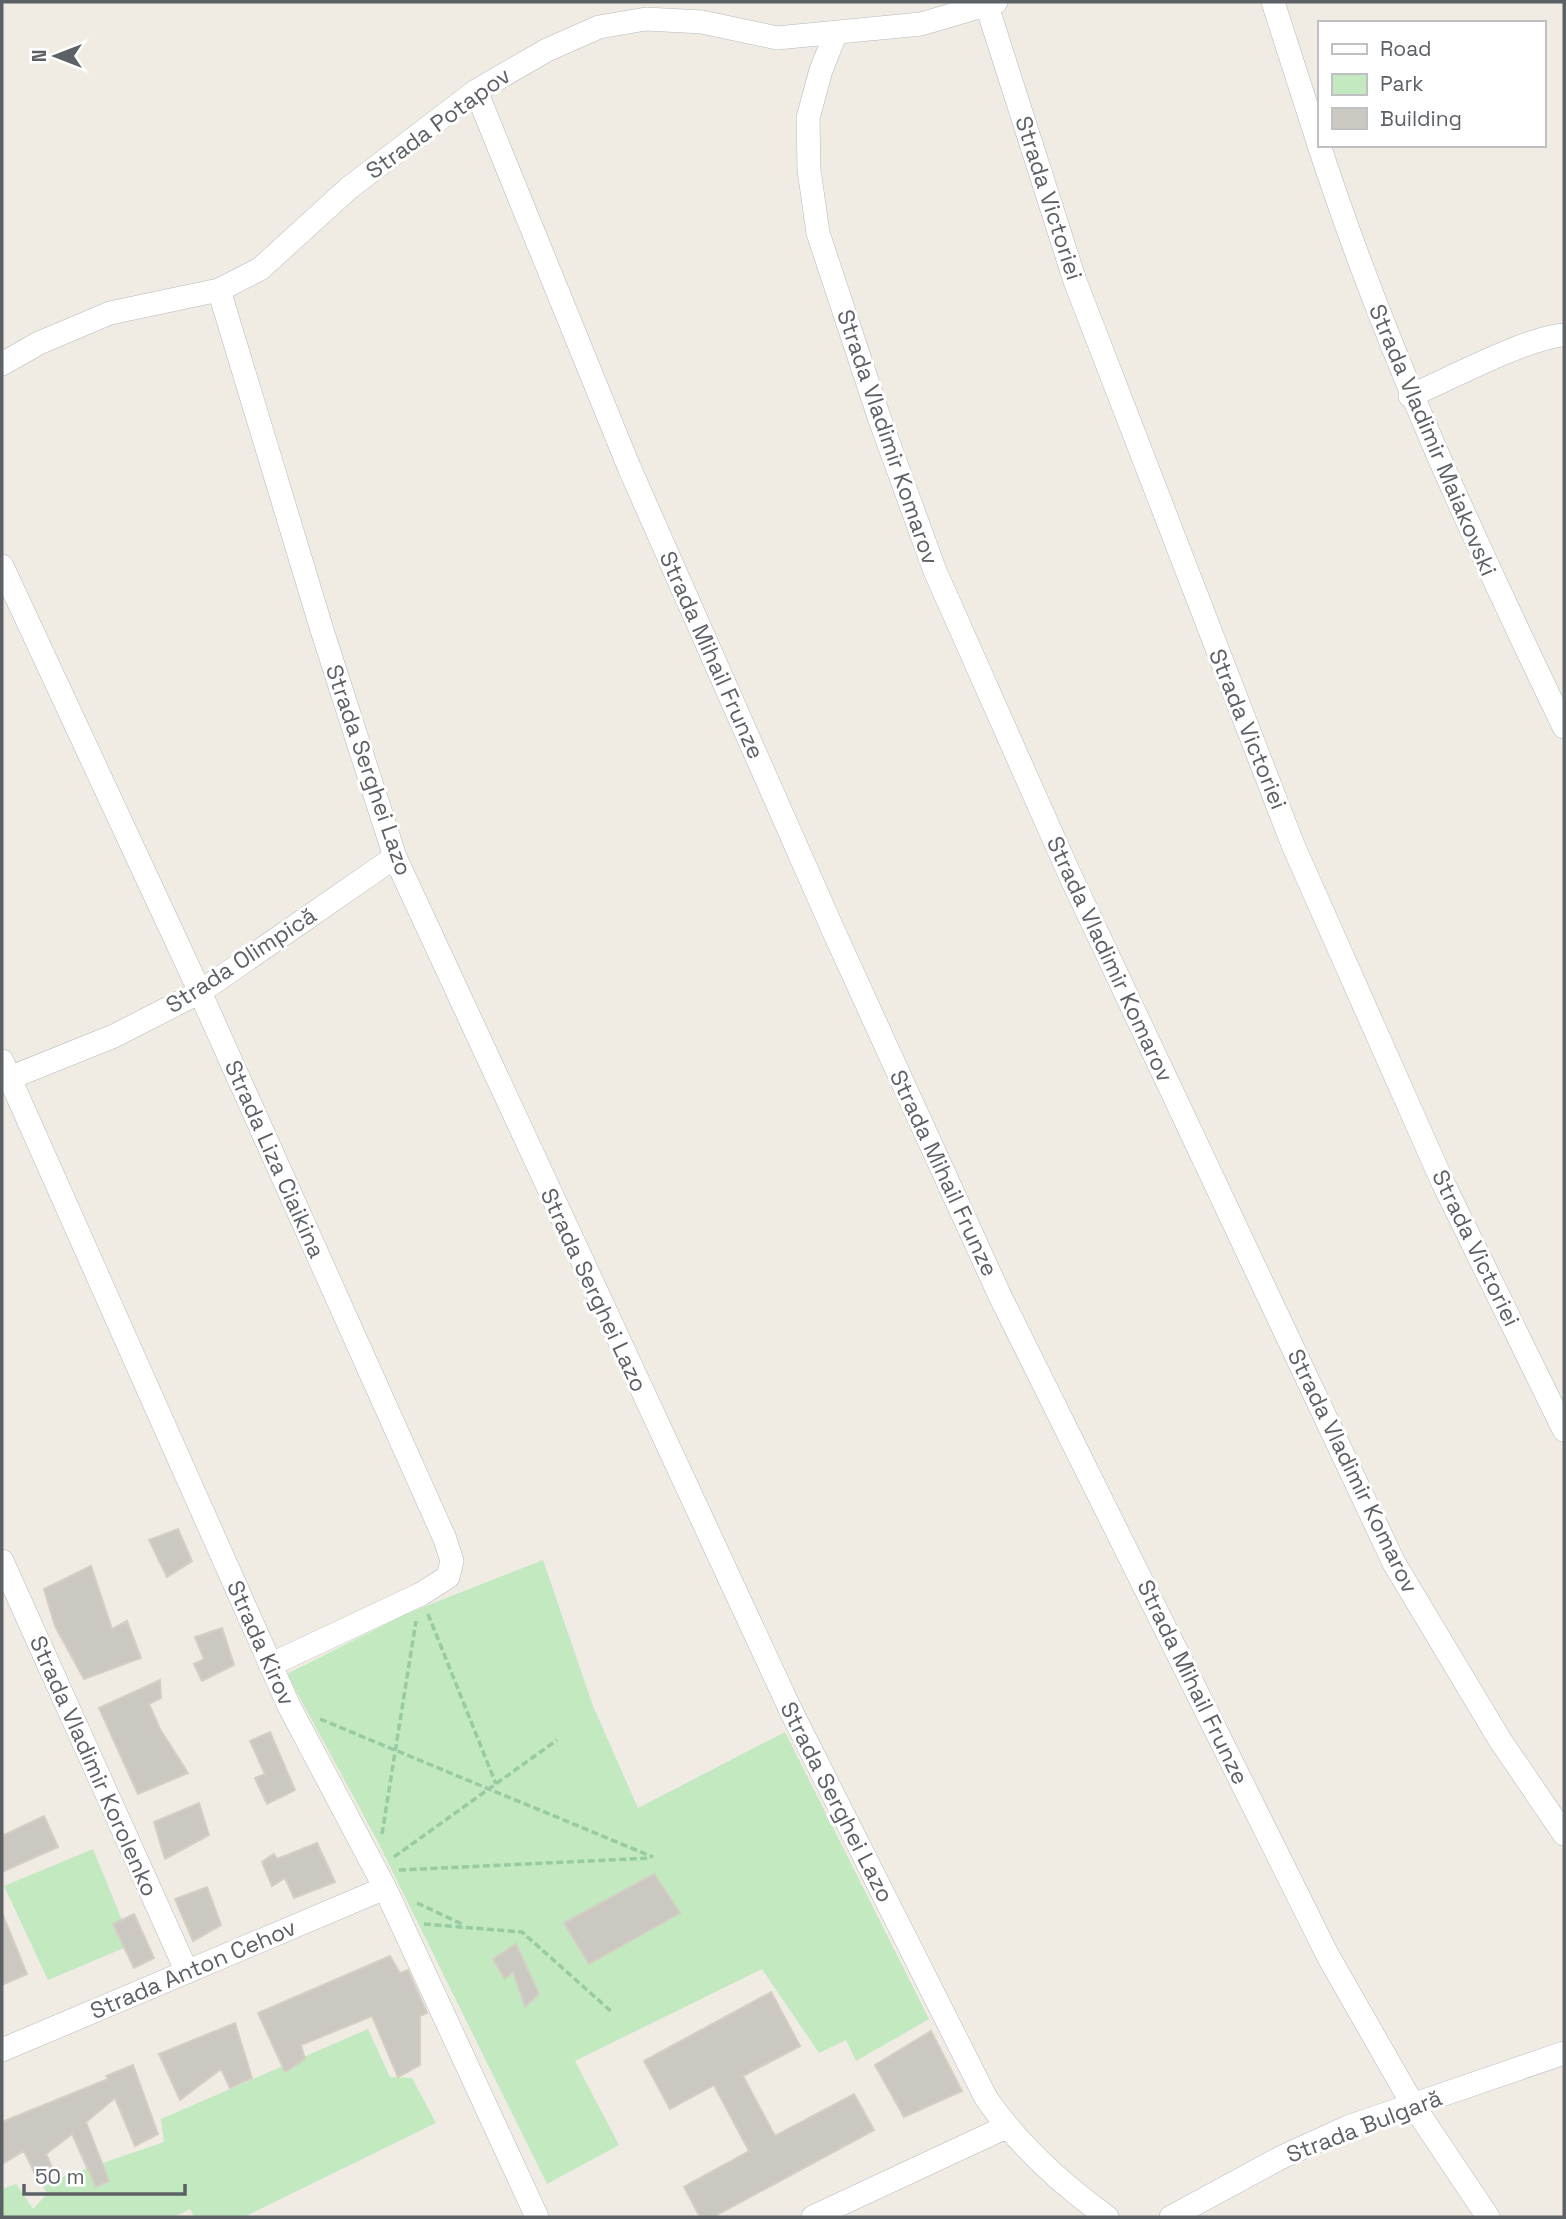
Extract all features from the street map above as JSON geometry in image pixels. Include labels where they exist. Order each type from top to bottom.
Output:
[{"type":"street","name":"Strada Vladimir Maiakovski","points":[[1273,2],[1318,142]]},
{"type":"street","name":"Strada Potapov","points":[[2,364],[39,343],[110,313],[219,290],[260,269],[349,188],[476,91],[547,50],[599,27],[646,19],[702,22],[777,38],[921,24],[992,4]]},
{"type":"street","name":"Strada Victoriei","points":[[992,4],[1075,281],[1293,845],[1443,1183],[1564,1430]]},
{"type":"street","name":"Strada Vladimir Komarov","points":[[836,33],[821,71],[808,118],[809,170],[818,233],[875,405],[935,571],[1075,886],[1394,1563],[1493,1729],[1564,1834]]},
{"type":"street","name":"Strada Mihail Frunze","points":[[476,91],[629,467],[834,932],[1000,1296],[1328,1956],[1413,2105],[1488,2217]]},
{"type":"street","name":"Strada Vladimir Maiakovski","points":[[1320,147],[1349,238],[1410,396],[1471,536],[1564,727]]},
{"type":"street","name":"Strada Serghei Lazo","points":[[219,290],[322,630],[395,857],[791,1711],[986,2098],[1006,2127],[1034,2158],[1107,2217]]},
{"type":"street","points":[[1410,396],[1516,350],[1553,336],[1564,335]]},
{"type":"street","name":"Strada Liza Ciaikina","points":[[2,566],[200,992],[445,1539],[452,1561],[448,1577],[421,1594],[270,1665]]},
{"type":"street","name":"Strada Olimpică","points":[[4,1073],[114,1036],[200,992],[395,857]]},
{"type":"street","name":"Strada Kirov","points":[[4,1073],[289,1706],[380,1879],[537,2217]]},
{"type":"street","name":"Strada Vladimir Korolenko","points":[[2,1561],[187,1972]]},
{"type":"street","name":"Strada Anton Cehov","points":[[3,2047],[187,1972],[380,1879]]},
{"type":"street","name":"Strada Bulgară","points":[[1171,2217],[1280,2158],[1348,2127],[1564,2053]]},
{"type":"street","points":[[813,2217],[1006,2127]]},
{"type":"path","points":[[380,1879],[395,1750],[421,1594]]},
{"type":"path","points":[[421,1594],[496,1784]]},
{"type":"path","points":[[289,1706],[653,1857],[380,1879]]},
{"type":"path","points":[[380,1879],[496,1784],[556,1740]]},
{"type":"path","points":[[380,1879],[466,1926]]},
{"type":"path","points":[[401,1924],[466,1926],[522,1932],[613,2013]]},
{"type":"green space","points":[[543,1560],[593,1706],[638,1808],[785,1732],[929,2019],[856,2061],[846,2040],[819,2053],[762,1969],[575,2061],[619,2145],[547,2184],[377,1840],[287,1674],[408,1613]]},
{"type":"green space","points":[[93,1849],[122,1920],[113,1924],[124,1948],[48,1980],[4,1886]]},
{"type":"green space","points":[[368,2029],[390,2077],[412,2078],[436,2123],[244,2217],[194,2217],[190,2209],[174,2217],[2,2217],[2,2189],[16,2184],[33,2209],[47,2194],[42,2184],[164,2142],[161,2119]]},
{"type":"building","points":[[178,1529],[192,1561],[167,1577],[149,1540]]},
{"type":"building","points":[[91,1566],[112,1629],[127,1621],[141,1658],[84,1679],[55,1626],[44,1589]]},
{"type":"building","points":[[222,1628],[234,1665],[202,1681],[194,1664],[204,1659],[195,1637]]},
{"type":"building","points":[[160,1680],[161,1698],[149,1704],[160,1729],[188,1773],[138,1794],[99,1708]]},
{"type":"building","points":[[270,1732],[295,1790],[267,1804],[255,1778],[265,1774],[250,1741]]},
{"type":"building","points":[[199,1803],[209,1835],[165,1859],[154,1822]]},
{"type":"building","points":[[44,1816],[58,1847],[2,1872],[2,1836]]},
{"type":"building","points":[[317,1843],[335,1882],[294,1898],[285,1878],[272,1886],[262,1862],[274,1854],[277,1859]]},
{"type":"building","points":[[654,1874],[680,1913],[589,1964],[564,1923]]},
{"type":"building","points":[[207,1887],[221,1925],[193,1941],[175,1899]]},
{"type":"building","points":[[2,1913],[27,1974],[2,1985]]},
{"type":"building","points":[[134,1914],[154,1958],[134,1968],[113,1924]]},
{"type":"building","points":[[516,1944],[539,1994],[525,2007],[513,1971],[505,1979],[493,1959]]},
{"type":"building","points":[[390,1956],[400,1973],[408,1970],[427,2013],[420,2016],[420,2065],[398,2077],[372,2016],[301,2045],[305,2059],[285,2072],[258,2013]]},
{"type":"building","points":[[771,1992],[800,2046],[743,2076],[775,2136],[854,2094],[874,2130],[713,2217],[700,2217],[684,2187],[749,2151],[714,2085],[670,2109],[644,2061]]},
{"type":"building","points":[[235,2023],[252,2078],[230,2088],[221,2069],[180,2100],[159,2054]]},
{"type":"building","points":[[931,2031],[962,2091],[904,2117],[875,2065]]},
{"type":"building","points":[[133,2065],[158,2134],[135,2146],[115,2098],[86,2122],[109,2181],[96,2187],[72,2134],[46,2154],[54,2172],[37,2178],[24,2151],[2,2164],[2,2122],[108,2079],[106,2076]]}]
